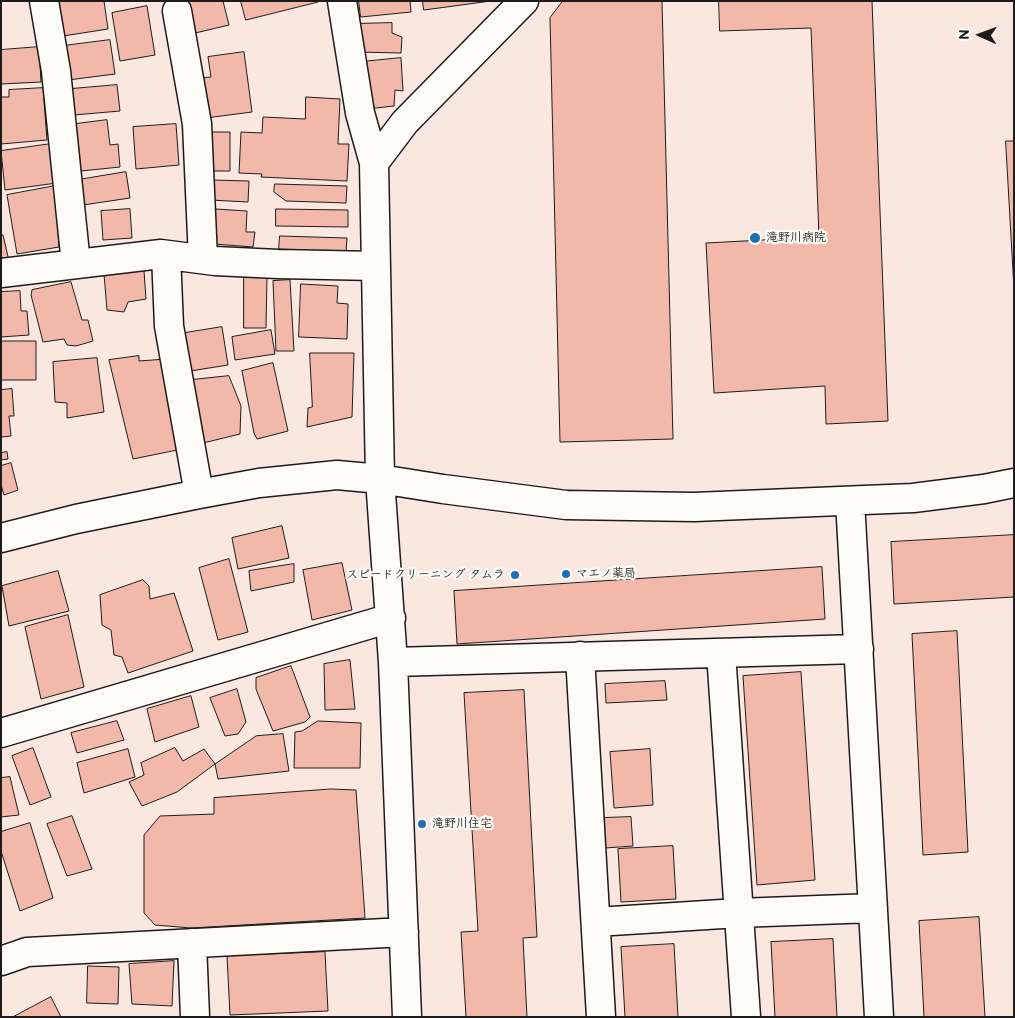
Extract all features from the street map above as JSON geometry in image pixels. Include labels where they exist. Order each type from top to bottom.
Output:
[{"type":"street","points":[[44,1],[56,70],[76,264]]},
{"type":"street","points":[[342,1],[360,113],[374,163],[380,479],[391,618],[408,1017]]},
{"type":"street","points":[[374,163],[405,122],[524,1]]},
{"type":"street","points":[[177,10],[197,124],[202,259]]},
{"type":"street","points":[[166,254],[169,326],[199,494]]},
{"type":"street","points":[[1,273],[166,254],[202,259],[278,264],[375,266]]},
{"type":"street","points":[[1,538],[76,519],[199,494],[290,479],[337,475],[380,479],[442,490],[566,505],[694,507],[913,498],[984,489],[1014,483]]},
{"type":"street","points":[[850,501],[879,1017]]},
{"type":"street","points":[[1,733],[391,618]]},
{"type":"street","points":[[393,662],[859,649]]},
{"type":"street","points":[[721,653],[746,1017]]},
{"type":"street","points":[[580,656],[601,1017]]},
{"type":"street","points":[[596,922],[738,913],[873,908]]},
{"type":"street","points":[[1,961],[27,952],[404,932]]},
{"type":"street","points":[[192,943],[194,1017]]},
{"type":"building","points":[[57,1],[104,1],[108,29],[63,36]]},
{"type":"building","points":[[183,1],[223,1],[229,25],[191,34]]},
{"type":"building","points":[[241,1],[318,1],[318,2],[246,20]]},
{"type":"building","points":[[359,1],[410,1],[411,12],[361,17]]},
{"type":"building","points":[[423,1],[491,1],[424,10]]},
{"type":"building","points":[[563,1],[662,1],[673,439],[560,442],[550,18]]},
{"type":"building","points":[[719,1],[872,1],[888,421],[826,424],[825,386],[714,393],[706,243],[819,237],[811,28],[720,31]]},
{"type":"building","points":[[147,6],[155,55],[120,61],[112,13]]},
{"type":"building","points":[[392,23],[392,33],[402,37],[401,53],[356,52],[354,24]]},
{"type":"building","points":[[110,40],[115,74],[68,80],[63,46]]},
{"type":"building","points":[[39,47],[41,82],[1,84],[1,50]]},
{"type":"building","points":[[244,52],[252,112],[206,118],[201,78],[211,77],[208,57]]},
{"type":"building","points":[[401,58],[403,91],[395,90],[394,106],[367,109],[361,62]]},
{"type":"building","points":[[117,85],[120,111],[74,115],[71,89]]},
{"type":"building","points":[[43,88],[47,140],[1,144],[1,97],[9,97],[9,90]]},
{"type":"building","points":[[306,97],[340,99],[338,144],[349,144],[347,181],[261,177],[262,174],[239,173],[241,132],[262,133],[263,117],[305,119]]},
{"type":"building","points":[[107,120],[110,145],[118,144],[120,167],[81,171],[76,124]]},
{"type":"building","points":[[176,124],[179,165],[136,169],[133,127]]},
{"type":"building","points":[[209,132],[230,132],[230,171],[209,171]]},
{"type":"building","points":[[1006,141],[1014,141],[1014,289]]},
{"type":"building","points":[[51,144],[57,183],[5,190],[1,151]]},
{"type":"building","points":[[126,172],[130,198],[83,205],[78,180]]},
{"type":"building","points":[[212,180],[249,181],[248,202],[210,200]]},
{"type":"building","points":[[275,184],[347,186],[346,203],[286,201],[274,192]]},
{"type":"building","points":[[55,186],[59,247],[17,254],[7,195]]},
{"type":"building","points":[[130,209],[132,238],[103,240],[101,211]]},
{"type":"building","points":[[216,209],[247,211],[246,232],[255,232],[253,247],[214,244]]},
{"type":"building","points":[[276,209],[348,210],[348,227],[276,226]]},
{"type":"building","points":[[1,235],[3,235],[9,261],[1,262]]},
{"type":"building","points":[[280,236],[347,238],[346,252],[279,249]]},
{"type":"building","points":[[144,271],[146,299],[128,302],[124,312],[107,310],[104,274]]},
{"type":"building","points":[[244,277],[267,277],[266,328],[244,328]]},
{"type":"building","points":[[290,280],[294,351],[276,351],[273,281]]},
{"type":"building","points":[[71,282],[82,320],[88,320],[93,341],[76,346],[67,345],[64,339],[43,342],[31,295],[32,290]]},
{"type":"building","points":[[301,284],[338,286],[337,303],[348,304],[347,339],[299,337]]},
{"type":"building","points":[[20,291],[21,311],[27,311],[29,335],[1,337],[1,292]]},
{"type":"building","points":[[222,327],[228,365],[184,372],[179,334]]},
{"type":"building","points":[[271,330],[275,354],[235,360],[232,337]]},
{"type":"building","points":[[1,341],[36,341],[36,380],[1,380]]},
{"type":"building","points":[[310,353],[354,353],[352,417],[307,427],[308,408],[312,407]]},
{"type":"building","points":[[139,356],[139,361],[166,359],[182,449],[133,459],[109,360]]},
{"type":"building","points":[[97,358],[104,412],[67,418],[67,403],[55,402],[53,362]]},
{"type":"building","points":[[273,363],[288,431],[257,439],[254,433],[242,371]]},
{"type":"building","points":[[229,376],[241,406],[240,434],[203,443],[192,380]]},
{"type":"building","points":[[12,389],[14,416],[9,416],[11,436],[1,437],[1,390]]},
{"type":"building","points":[[7,452],[8,459],[1,460],[1,453]]},
{"type":"building","points":[[11,463],[18,490],[4,495],[1,485],[1,466]]},
{"type":"building","points":[[282,526],[289,558],[238,569],[232,538]]},
{"type":"building","points":[[1014,535],[1014,597],[894,604],[891,542]]},
{"type":"building","points":[[229,559],[248,632],[218,640],[199,568]]},
{"type":"building","points":[[342,563],[352,610],[312,620],[303,570]]},
{"type":"building","points":[[294,564],[294,582],[251,591],[249,571]]},
{"type":"building","points":[[822,567],[825,619],[457,644],[454,591]]},
{"type":"building","points":[[58,571],[69,611],[9,626],[2,586]]},
{"type":"building","points":[[143,580],[149,586],[150,599],[174,593],[193,651],[128,673],[122,657],[114,655],[111,630],[102,625],[100,595]]},
{"type":"building","points":[[68,615],[84,687],[41,699],[25,627]]},
{"type":"building","points":[[957,631],[968,852],[923,855],[912,634]]},
{"type":"building","points":[[350,660],[355,709],[325,710],[324,664]]},
{"type":"building","points":[[291,666],[310,717],[305,722],[273,731],[256,689],[256,678]]},
{"type":"building","points":[[801,672],[815,880],[757,885],[743,676]]},
{"type":"building","points":[[665,681],[667,700],[606,703],[605,684]]},
{"type":"building","points":[[237,689],[246,722],[238,734],[225,736],[210,698]]},
{"type":"building","points":[[524,690],[537,937],[523,938],[527,1017],[466,1017],[461,932],[478,931],[464,693]]},
{"type":"building","points":[[191,696],[199,727],[155,742],[147,709]]},
{"type":"building","points":[[117,721],[124,740],[77,753],[71,733]]},
{"type":"building","points":[[318,721],[361,723],[360,768],[294,768],[295,732],[302,731]]},
{"type":"building","points":[[283,734],[289,771],[218,779],[215,764],[256,736]]},
{"type":"building","points":[[33,748],[51,797],[30,805],[12,756]]},
{"type":"building","points":[[175,748],[183,761],[204,749],[215,764],[177,792],[142,806],[129,782],[144,775],[141,763]]},
{"type":"building","points":[[128,749],[135,777],[84,793],[77,763]]},
{"type":"building","points":[[650,749],[653,805],[614,808],[610,752]]},
{"type":"building","points":[[10,777],[19,815],[1,817],[1,778]]},
{"type":"building","points":[[331,789],[356,790],[365,918],[191,928],[155,925],[144,913],[144,835],[160,816],[214,814],[214,798]]},
{"type":"building","points":[[72,816],[92,869],[67,876],[47,824]]},
{"type":"building","points":[[631,817],[633,846],[605,848],[603,818]]},
{"type":"building","points":[[30,823],[53,898],[20,911],[1,851],[1,832]]},
{"type":"building","points":[[673,846],[676,899],[621,902],[618,849]]},
{"type":"building","points":[[979,917],[985,1017],[924,1017],[919,921]]},
{"type":"building","points":[[833,939],[837,1017],[775,1017],[771,942]]},
{"type":"building","points":[[674,944],[678,1017],[625,1017],[621,947]]},
{"type":"building","points":[[325,952],[328,1011],[230,1015],[227,956]]},
{"type":"building","points":[[174,961],[172,1006],[132,1004],[129,964]]},
{"type":"building","points":[[88,966],[119,967],[118,1004],[87,1003]]},
{"type":"building","points":[[51,997],[61,1017],[13,1017]]},
{"type":"place","name":"滝野川病院","points":[[755,238]]},
{"type":"place","name":"マエノ薬局","points":[[566,574]]},
{"type":"place","name":"スピードクリーニング タムラ","points":[[515,575]]},
{"type":"place","name":"滝野川住宅","points":[[422,824]]}]
